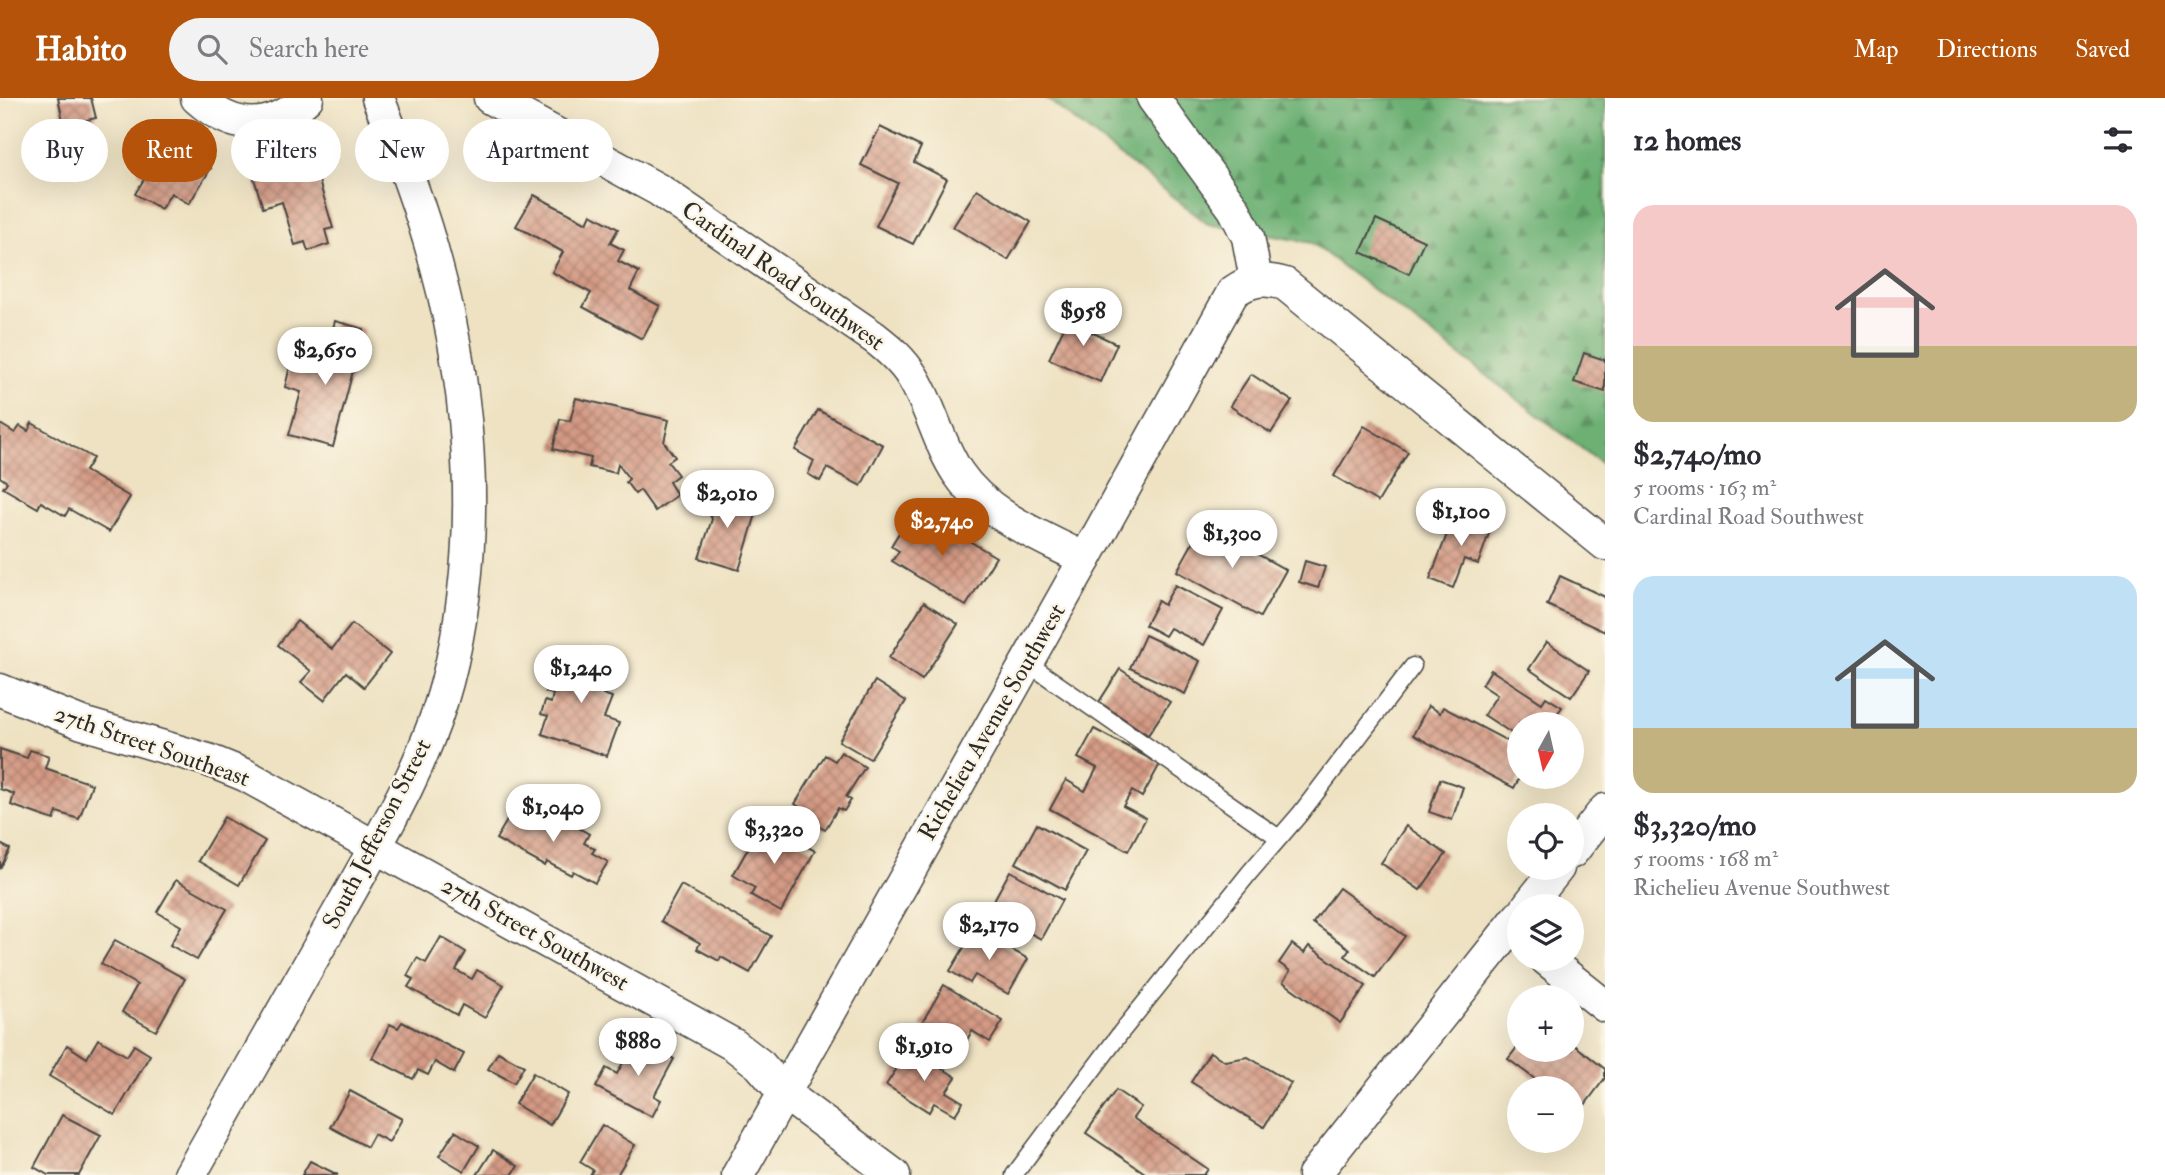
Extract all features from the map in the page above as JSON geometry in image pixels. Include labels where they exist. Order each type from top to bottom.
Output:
[{"type":"street","points":[[197,98],[226,119],[246,124],[268,122],[291,113],[307,98]]},
{"type":"street","name":"South Jefferson Street","points":[[190,1175],[376,845],[426,743],[447,684],[460,623],[467,551],[468,476],[464,416],[454,342],[425,226],[378,98]]},
{"type":"street","name":"Cardinal Road Southwest","points":[[490,98],[659,190],[875,338],[896,355],[913,377],[943,447],[959,474],[979,498],[999,513],[1085,559]]},
{"type":"street","points":[[1153,98],[1234,209],[1248,237],[1256,280],[1266,279],[1285,284],[1605,544]]},
{"type":"street","name":"Richelieu Avenue Southwest","points":[[738,1175],[1085,559],[1223,305],[1233,292],[1256,280]]},
{"type":"street","name":"27th Street Southeast","points":[[0,690],[82,723],[208,760],[245,775],[376,845]]},
{"type":"street","points":[[1584,837],[1605,810]]},
{"type":"street","name":"27th Street Southwest","points":[[376,845],[734,1045],[760,1065],[784,1093],[894,1175]]},
{"type":"street","points":[[1537,894],[1549,880]]},
{"type":"street","points":[[1314,1175],[1507,939]]},
{"type":"street","points":[[1561,971],[1605,1006]]},
{"type":"lane","points":[[1026,662],[1279,838]]},
{"type":"lane","points":[[1014,1175],[1122,1031],[1300,814],[1413,666]]},
{"type":"green space","points":[[1046,98],[1605,98],[1605,466],[1312,243],[1208,224]]},
{"type":"building","points":[[58,98],[91,98],[96,118],[63,119]]},
{"type":"building","points":[[880,127],[921,147],[914,162],[947,179],[913,244],[876,226],[898,183],[861,165]]},
{"type":"building","points":[[142,182],[202,182],[189,204],[171,193],[161,209],[135,194]]},
{"type":"building","points":[[255,182],[319,182],[333,228],[325,230],[329,244],[308,251],[305,242],[295,245],[282,202],[263,208]]},
{"type":"building","points":[[977,189],[1031,222],[1008,260],[953,227]]},
{"type":"building","points":[[534,195],[587,223],[591,214],[618,229],[610,243],[624,250],[618,261],[639,272],[630,290],[660,306],[642,339],[583,307],[591,293],[552,272],[563,252],[516,226]]},
{"type":"building","points":[[1376,219],[1424,241],[1409,274],[1361,252]]},
{"type":"building","points":[[1072,310],[1090,318],[1085,329],[1117,344],[1100,382],[1049,359]]},
{"type":"building","points":[[335,321],[364,329],[333,447],[289,435],[301,392],[285,387],[291,362],[322,371]]},
{"type":"building","points":[[1584,353],[1605,360],[1605,392],[1574,382]]},
{"type":"building","points":[[1251,374],[1292,401],[1271,433],[1230,406]]},
{"type":"building","points":[[576,398],[669,420],[664,442],[675,457],[668,462],[678,475],[669,482],[677,495],[655,511],[640,490],[635,494],[626,482],[629,479],[618,464],[616,473],[589,467],[591,458],[553,449],[560,419],[570,421]]},
{"type":"building","points":[[818,410],[883,445],[861,486],[827,468],[820,481],[808,474],[814,461],[795,450]]},
{"type":"building","points":[[32,423],[93,458],[85,471],[130,497],[109,532],[69,509],[65,516],[41,502],[38,508],[3,488],[7,482],[0,477],[0,424],[15,433],[20,426],[28,431]]},
{"type":"building","points":[[1364,426],[1408,452],[1378,502],[1334,476]]},
{"type":"building","points":[[730,490],[756,514],[739,570],[699,558],[712,519],[703,501]]},
{"type":"building","points":[[1464,511],[1493,522],[1478,564],[1464,559],[1453,588],[1430,579],[1449,529],[1456,531]]},
{"type":"building","points":[[911,513],[921,519],[924,514],[996,557],[966,606],[892,561],[899,551],[891,546]]},
{"type":"building","points":[[1203,524],[1286,570],[1260,617],[1177,571]]},
{"type":"building","points":[[1305,561],[1325,567],[1318,588],[1299,582]]},
{"type":"building","points":[[1560,576],[1605,597],[1605,632],[1547,605]]},
{"type":"building","points":[[1175,585],[1223,610],[1204,645],[1170,628],[1165,636],[1145,625],[1158,601],[1164,605]]},
{"type":"building","points":[[924,602],[958,624],[922,680],[889,658]]},
{"type":"building","points":[[297,621],[332,649],[352,624],[390,654],[364,687],[346,672],[324,700],[301,682],[311,671],[278,645]]},
{"type":"building","points":[[1145,635],[1200,661],[1185,694],[1130,668]]},
{"type":"building","points":[[1547,642],[1589,671],[1571,697],[1529,669]]},
{"type":"building","points":[[580,651],[614,662],[603,694],[612,697],[604,718],[619,723],[607,756],[542,734],[548,716],[541,714],[545,701],[551,703],[553,694],[546,692],[550,681],[558,684],[561,675],[555,672],[558,662],[574,668]]},
{"type":"building","points":[[1120,669],[1170,702],[1148,735],[1099,702]]},
{"type":"building","points":[[1491,670],[1542,703],[1546,697],[1562,707],[1558,712],[1507,712],[1507,730],[1484,715],[1497,695],[1482,685]]},
{"type":"building","points":[[875,681],[906,701],[870,759],[839,741]]},
{"type":"building","points":[[1428,706],[1440,713],[1443,707],[1507,741],[1507,784],[1413,735]]},
{"type":"building","points":[[1094,729],[1160,764],[1142,797],[1132,791],[1123,806],[1146,818],[1128,851],[1050,809],[1066,780],[1085,791],[1097,768],[1078,758]]},
{"type":"building","points":[[0,749],[27,758],[30,750],[49,756],[45,768],[92,784],[79,819],[57,812],[54,820],[11,805],[14,794],[0,789]]},
{"type":"building","points":[[841,752],[865,767],[846,797],[851,800],[844,811],[838,808],[825,830],[796,813],[800,807],[795,804],[825,755],[835,761]]},
{"type":"building","points":[[1440,779],[1463,787],[1452,820],[1429,812]]},
{"type":"building","points":[[542,807],[589,834],[584,843],[595,849],[592,853],[608,862],[595,883],[573,871],[571,875],[547,862],[545,866],[496,839],[512,812],[532,823]]},
{"type":"building","points":[[224,817],[265,841],[239,885],[198,861]]},
{"type":"building","points":[[763,822],[815,851],[781,912],[751,895],[755,888],[733,875]]},
{"type":"building","points":[[1037,824],[1086,851],[1065,890],[1016,863]]},
{"type":"building","points":[[1406,826],[1446,854],[1420,890],[1381,863]]},
{"type":"building","points":[[0,844],[10,849],[0,869]]},
{"type":"building","points":[[1010,871],[1062,900],[1041,939],[1007,921],[1003,928],[984,918]]},
{"type":"building","points":[[176,880],[227,909],[197,960],[170,945],[181,926],[157,912]]},
{"type":"building","points":[[681,885],[771,936],[750,973],[721,957],[719,961],[697,949],[700,943],[661,921]]},
{"type":"building","points":[[1339,888],[1405,936],[1375,977],[1345,956],[1350,949],[1313,923]]},
{"type":"building","points":[[975,929],[1028,959],[1008,994],[975,975],[970,983],[950,971]]},
{"type":"building","points":[[441,937],[466,952],[456,970],[472,979],[477,970],[504,985],[485,1018],[462,1005],[457,1015],[408,987],[413,979],[407,976],[417,958],[426,963]]},
{"type":"building","points":[[115,940],[185,979],[156,1031],[122,1012],[137,985],[101,964]]},
{"type":"building","points":[[1292,944],[1304,953],[1309,946],[1366,986],[1340,1023],[1283,982],[1290,971],[1279,963]]},
{"type":"building","points":[[944,985],[1003,1021],[990,1042],[972,1031],[961,1050],[920,1026]]},
{"type":"building","points":[[402,1022],[464,1054],[454,1073],[435,1062],[428,1075],[418,1070],[413,1079],[372,1058],[390,1024],[398,1028]]},
{"type":"building","points":[[636,1038],[674,1059],[654,1096],[661,1100],[652,1117],[596,1087],[606,1068],[617,1074]]},
{"type":"building","points":[[98,1039],[127,1056],[134,1045],[150,1055],[115,1115],[49,1076],[67,1045],[87,1058]]},
{"type":"building","points":[[910,1048],[956,1077],[946,1092],[963,1102],[955,1115],[934,1103],[929,1112],[886,1085]]},
{"type":"building","points":[[498,1052],[524,1066],[514,1083],[488,1069]]},
{"type":"building","points":[[1210,1052],[1225,1061],[1248,1057],[1291,1083],[1264,1127],[1191,1082]]},
{"type":"building","points":[[1584,1052],[1605,1069],[1605,1078],[1584,1106],[1584,1076],[1531,1076],[1512,1062],[1584,1062]]},
{"type":"building","points":[[533,1073],[568,1094],[550,1125],[515,1104]]},
{"type":"building","points":[[1116,1090],[1141,1107],[1133,1118],[1208,1169],[1204,1175],[1148,1175],[1086,1133]]},
{"type":"building","points":[[350,1091],[402,1119],[389,1142],[374,1134],[367,1147],[330,1127]]},
{"type":"building","points":[[62,1115],[101,1135],[79,1175],[48,1175],[34,1167]]},
{"type":"building","points":[[602,1125],[635,1145],[617,1175],[590,1175],[593,1170],[580,1162]]},
{"type":"building","points":[[455,1131],[479,1146],[464,1171],[439,1156]]},
{"type":"building","points":[[493,1150],[518,1166],[512,1175],[477,1175]]},
{"type":"building","points":[[310,1161],[338,1175],[302,1175]]}]
